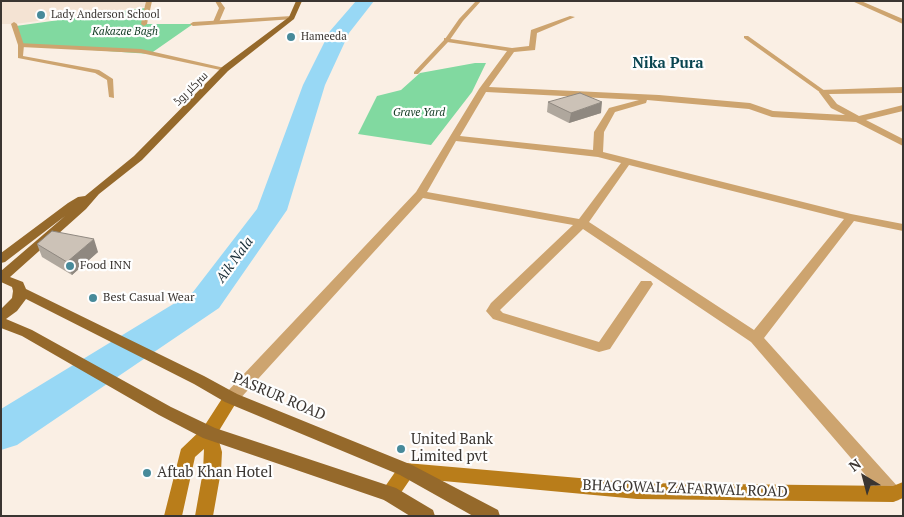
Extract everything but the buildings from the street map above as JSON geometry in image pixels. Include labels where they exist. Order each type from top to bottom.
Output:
[{"type":"main road","name":"سرکلر روڈ","points":[[96,192],[138,158],[225,69],[292,18],[299,1]]},
{"type":"main road","points":[[1,259],[72,205],[96,192]]},
{"type":"main road","points":[[1,278],[82,207],[96,192]]},
{"type":"main road","name":"PASRUR ROAD","points":[[1,278],[18,285],[20,291],[199,380],[231,398],[406,470],[491,516]]},
{"type":"main road","points":[[1,316],[12,308],[19,299],[20,291]]},
{"type":"main road","points":[[1,322],[27,333],[165,411],[209,433],[390,494],[426,516]]},
{"type":"main road","points":[[173,516],[187,454],[209,433],[231,398]]},
{"type":"main road","points":[[204,516],[212,471],[209,433]]},
{"type":"main road","points":[[390,494],[406,470]]},
{"type":"main road","name":"BHAGOWAL ZAFARWAL ROAD","points":[[406,470],[637,490],[898,492]]},
{"type":"street","points":[[144,24],[149,1]]},
{"type":"street","points":[[855,1],[903,22]]},
{"type":"street","points":[[447,40],[512,50],[532,48],[534,32],[572,17]]},
{"type":"street","points":[[193,24],[292,18]]},
{"type":"street","points":[[21,45],[141,51],[225,69]]},
{"type":"street","points":[[231,398],[420,194],[483,89],[512,50]]},
{"type":"street","points":[[483,89],[659,98],[750,106],[772,114],[858,119],[903,108]]},
{"type":"street","points":[[823,92],[903,90]]},
{"type":"street","points":[[823,92],[834,106],[903,143]]},
{"type":"street","points":[[598,154],[599,132],[612,110],[632,103],[659,98]]},
{"type":"street","points":[[453,138],[598,154],[851,217],[903,228]]},
{"type":"street","points":[[627,161],[582,223],[493,311],[498,316],[598,347],[605,345],[646,284]]},
{"type":"street","points":[[420,194],[582,223],[756,338],[898,492]]},
{"type":"street","points":[[756,338],[851,217]]},
{"type":"lane","points":[[216,22],[222,8],[217,1]]},
{"type":"lane","points":[[416,73],[447,40],[461,20],[479,1]]},
{"type":"lane","points":[[14,24],[21,45],[20,57],[97,71],[110,79],[112,97]]},
{"type":"lane","points":[[746,38],[823,92]]},
{"type":"shaded area","name":"Lady Anderson School","points":[[1,1],[145,1],[145,7],[15,24],[1,24]]},
{"type":"green space","name":"Kakazae Bagh","points":[[145,8],[144,24],[193,24],[150,54],[21,45],[16,26]]},
{"type":"green space","name":"Grave Yard","points":[[475,63],[486,63],[472,92],[431,145],[358,134],[377,96],[401,90],[420,73]]},
{"type":"waterway","name":"Aik Nala","points":[[1,432],[206,300],[272,210],[314,85],[340,31],[366,1]]},
{"type":"place","name":"Lady Anderson School","points":[[41,15]]},
{"type":"place","name":"Hameeda","points":[[291,37]]},
{"type":"place","name":"Food INN","points":[[70,266]]},
{"type":"place","name":"Best Casual Wear","points":[[93,298]]},
{"type":"place","name":"United Bank Limited pvt","points":[[401,449]]},
{"type":"place","name":"Aftab Khan Hotel","points":[[147,473]]},
{"type":"district","name":"Nika Pura","points":[[668,64]]}]
